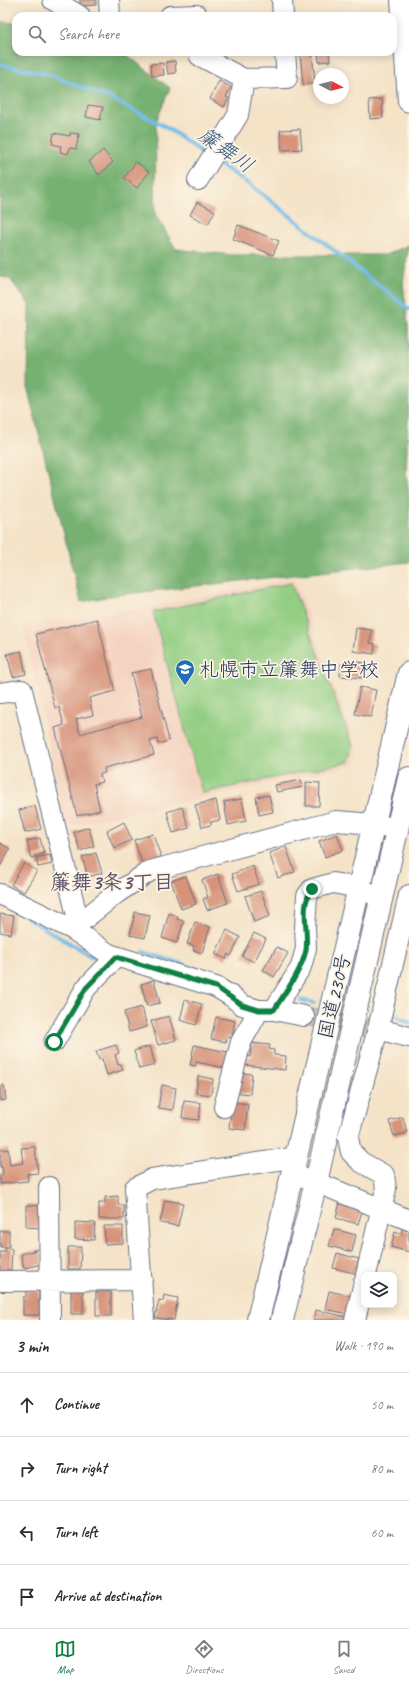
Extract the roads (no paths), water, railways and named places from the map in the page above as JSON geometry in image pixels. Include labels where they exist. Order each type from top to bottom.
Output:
[{"type":"highway","points":[[402,0],[409,101]]},
{"type":"highway","name":"国道230号","points":[[258,1320],[408,682]]},
{"type":"highway","name":"国道230号","points":[[282,1320],[316,1182],[409,778]]},
{"type":"street","points":[[53,0],[73,12]]},
{"type":"street","points":[[109,0],[110,12]]},
{"type":"street","points":[[282,0],[283,12]]},
{"type":"street","points":[[200,56],[244,79],[287,78],[285,56]]},
{"type":"street","points":[[198,180],[238,115],[244,79]]},
{"type":"street","points":[[0,693],[22,690],[76,927]]},
{"type":"street","points":[[76,927],[117,893],[150,871],[336,821],[374,824],[398,830]]},
{"type":"street","points":[[224,1107],[241,1042],[301,967],[306,948],[305,927],[307,896],[312,889],[333,883],[359,888],[381,898]]},
{"type":"street","points":[[0,894],[76,927],[109,954],[116,957],[216,987],[242,1005],[304,1016]]},
{"type":"street","points":[[367,1272],[386,1190],[384,1175],[361,1162],[351,1152],[348,1138],[378,1029],[409,895]]},
{"type":"street","points":[[54,1042],[86,988],[116,957]]},
{"type":"street","points":[[378,1029],[409,1037]]},
{"type":"street","points":[[144,1320],[135,1188],[152,1179],[295,1165],[316,1182],[409,1220]]},
{"type":"street","points":[[49,1187],[50,1320]]},
{"type":"street","points":[[0,1281],[142,1280]]},
{"type":"street","points":[[355,1320],[361,1295]]},
{"type":"waterway","name":"簾舞川","points":[[0,64],[47,74],[110,98],[166,127],[206,155]]},
{"type":"waterway","name":"簾舞川","points":[[215,161],[253,187],[409,309]]},
{"type":"waterway","points":[[27,918],[91,956],[98,957]]},
{"type":"waterway","points":[[143,952],[182,964],[241,986]]},
{"type":"waterway","points":[[301,1000],[314,1003]]},
{"type":"waterway","points":[[394,1015],[409,1022]]},
{"type":"tunnel","points":[[304,1016],[378,1029]]},
{"type":"place","name":"札幌市立簾舞中学校","points":[[185,686]]},
{"type":"district","name":"簾舞3条3丁目","points":[[112,882]]}]
